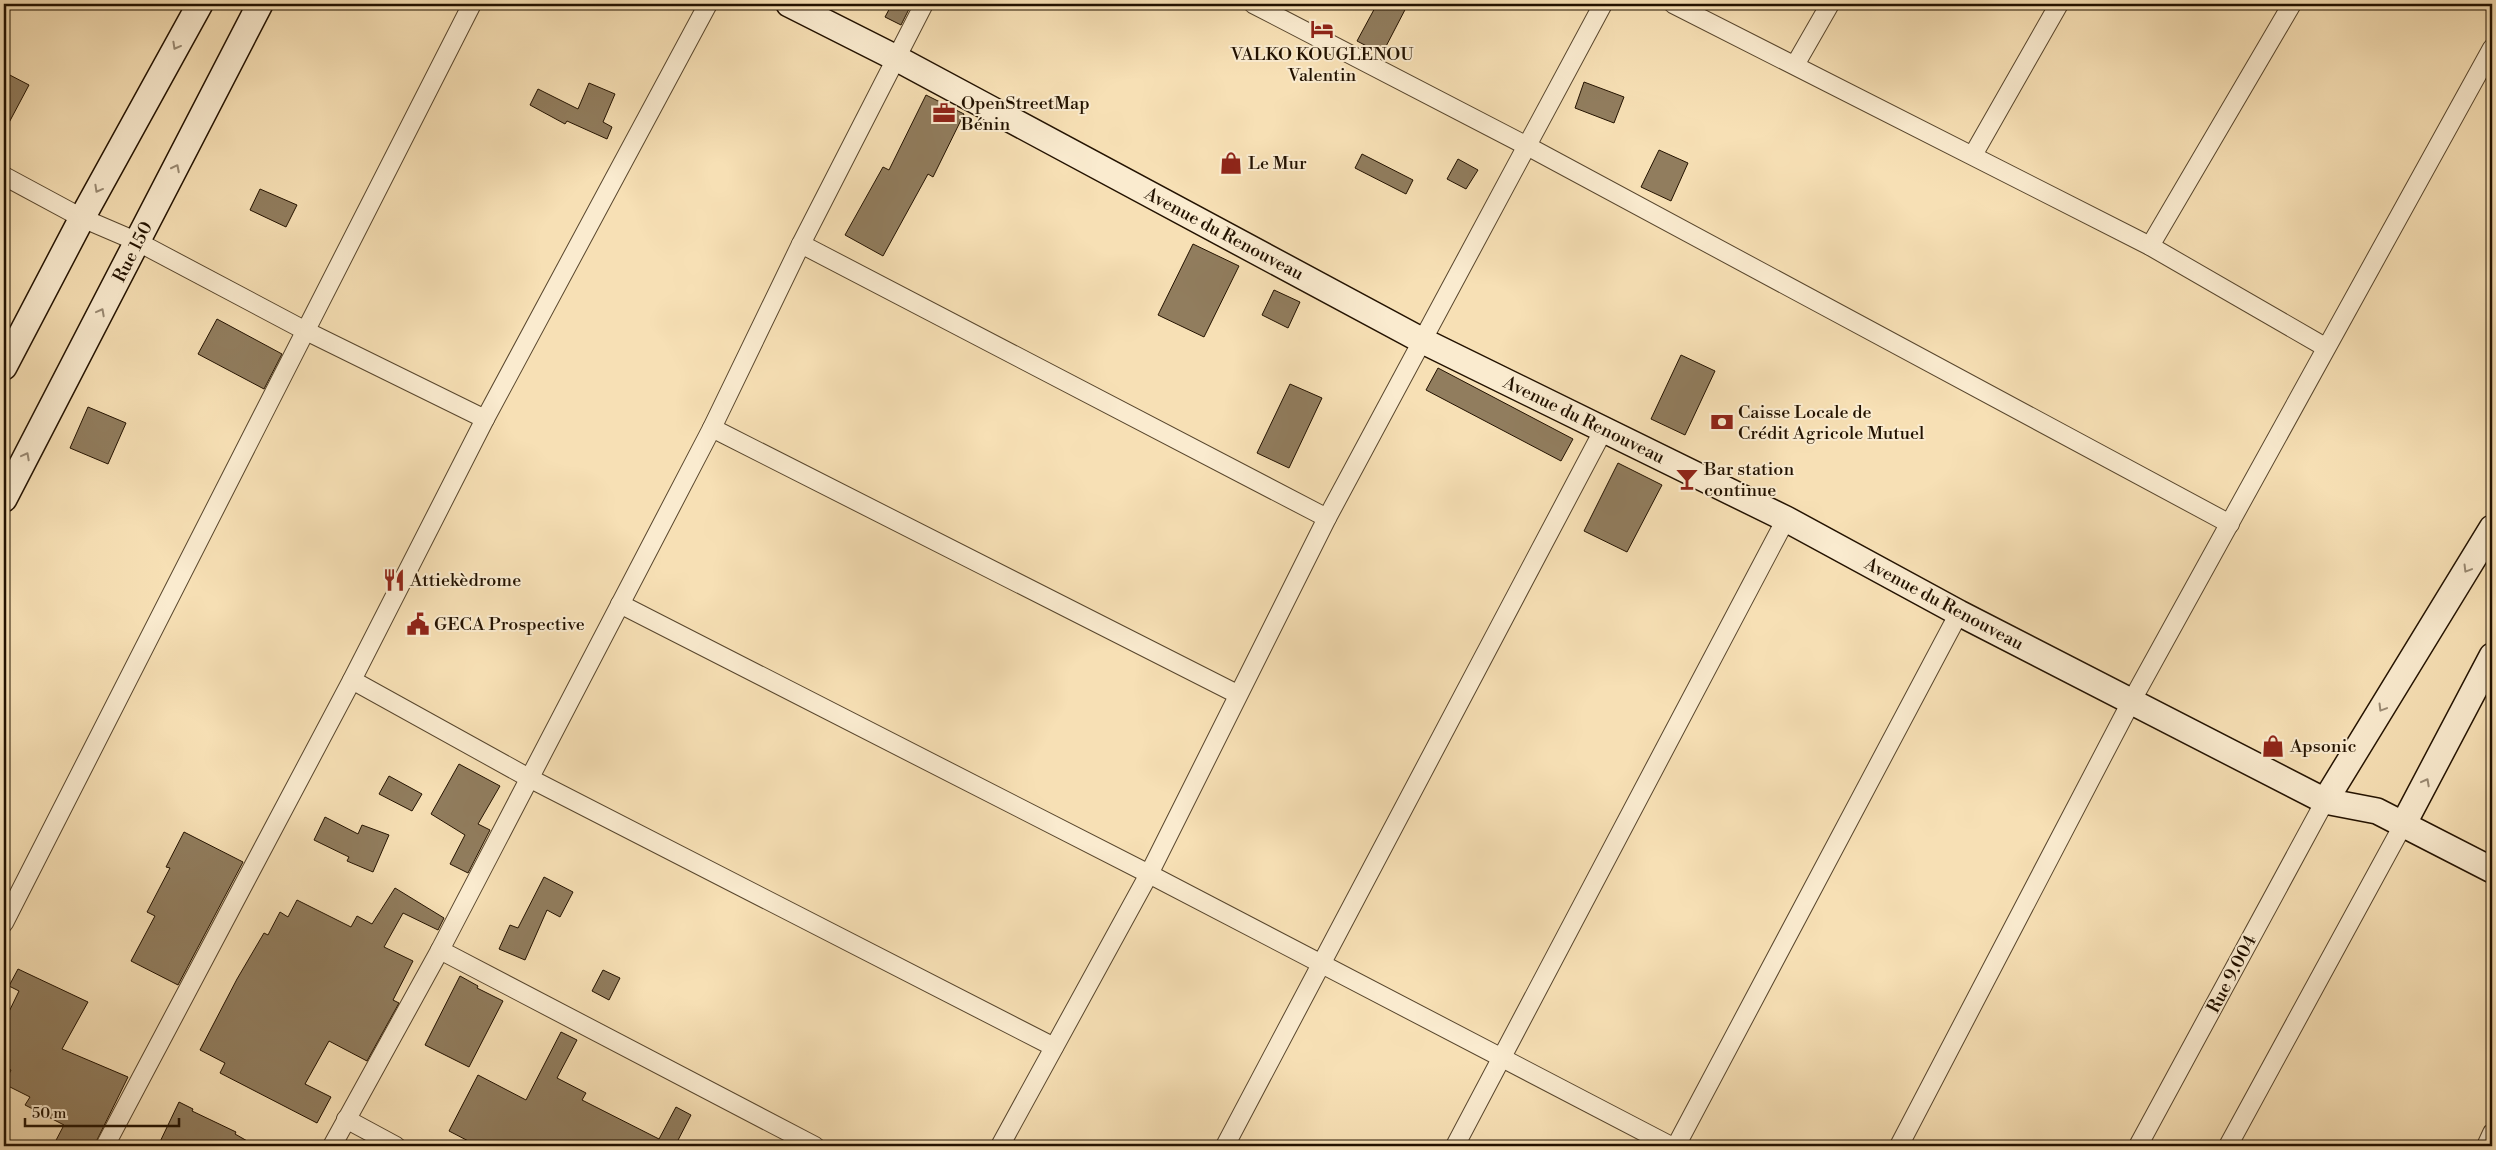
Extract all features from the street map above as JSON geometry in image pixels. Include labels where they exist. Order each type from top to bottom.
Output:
[{"type":"main road","points":[[4,367],[82,218],[200,4]]},
{"type":"main road","name":"Rue 150","points":[[4,499],[260,4]]},
{"type":"main road","name":"Avenue du Renouveau","points":[[790,4],[896,58],[1421,340],[1786,519],[1960,613],[2325,802],[2377,811],[2492,870]]},
{"type":"main road","points":[[2325,802],[2492,528]]},
{"type":"main road","points":[[2403,825],[2492,656]]},
{"type":"street","points":[[4,923],[304,330],[472,4]]},
{"type":"street","points":[[105,1146],[352,680],[485,419],[708,4]]},
{"type":"street","points":[[332,1146],[440,950],[712,428],[801,244],[924,4]]},
{"type":"street","points":[[1252,4],[1527,146],[2230,524]]},
{"type":"street","points":[[1000,1146],[1149,874],[1327,518],[1603,4]]},
{"type":"street","points":[[1673,4],[2150,246],[2325,347]]},
{"type":"street","points":[[1795,65],[1830,4]]},
{"type":"street","points":[[1973,155],[2059,4]]},
{"type":"street","points":[[2150,246],[2292,4]]},
{"type":"street","points":[[1899,1146],[2131,702],[2230,524],[2325,347],[2492,48]]},
{"type":"street","points":[[4,176],[82,218],[138,242],[304,330],[485,419]]},
{"type":"street","points":[[801,244],[1327,518]]},
{"type":"street","points":[[712,428],[1238,694]]},
{"type":"street","points":[[1225,1146],[1604,429]]},
{"type":"street","points":[[1455,1146],[1786,519]]},
{"type":"street","points":[[620,604],[1149,874],[1670,1146]]},
{"type":"street","points":[[1676,1146],[1960,613]]},
{"type":"street","points":[[352,680],[529,778],[1054,1047]]},
{"type":"street","name":"Rue 9.004","points":[[2138,1146],[2325,802]]},
{"type":"street","points":[[2228,1146],[2403,825]]},
{"type":"street","points":[[440,950],[815,1146]]},
{"type":"street","points":[[346,1119],[396,1146]]},
{"type":"street","points":[[2486,1146],[2492,1133]]},
{"type":"building","points":[[892,4],[898,4],[909,9],[901,25],[885,17]]},
{"type":"building","points":[[1377,4],[1408,4],[1382,54],[1357,41]]},
{"type":"building","points":[[4,72],[29,85],[4,132]]},
{"type":"building","points":[[1584,82],[1624,97],[1614,123],[1575,108]]},
{"type":"building","points":[[589,83],[615,94],[603,122],[612,127],[607,139],[567,121],[565,124],[530,105],[538,89],[578,109]]},
{"type":"building","points":[[926,95],[964,114],[933,177],[928,174],[883,256],[845,235],[883,167],[889,170]]},
{"type":"building","points":[[1659,150],[1688,163],[1671,201],[1641,187]]},
{"type":"building","points":[[1362,154],[1413,180],[1406,194],[1355,168]]},
{"type":"building","points":[[1458,159],[1478,170],[1466,189],[1447,179]]},
{"type":"building","points":[[260,189],[297,205],[286,227],[250,210]]},
{"type":"building","points":[[1193,244],[1239,266],[1204,337],[1158,315]]},
{"type":"building","points":[[1274,290],[1300,302],[1288,328],[1262,315]]},
{"type":"building","points":[[217,319],[282,354],[264,389],[198,354]]},
{"type":"building","points":[[1681,355],[1715,371],[1685,435],[1651,419]]},
{"type":"building","points":[[1438,368],[1573,439],[1561,461],[1426,390]]},
{"type":"building","points":[[1290,384],[1322,398],[1289,468],[1257,453]]},
{"type":"building","points":[[88,407],[126,423],[108,464],[70,448]]},
{"type":"building","points":[[1618,463],[1662,485],[1627,552],[1584,531]]},
{"type":"building","points":[[459,764],[500,786],[478,824],[490,830],[468,873],[450,864],[465,835],[431,814]]},
{"type":"building","points":[[389,776],[422,794],[412,811],[379,794]]},
{"type":"building","points":[[325,817],[358,834],[362,825],[389,835],[373,872],[347,861],[349,857],[314,840]]},
{"type":"building","points":[[184,832],[243,862],[178,985],[131,961],[155,916],[147,912],[170,868],[166,867]]},
{"type":"building","points":[[544,877],[573,892],[560,917],[547,910],[525,960],[499,949],[510,925],[518,928]]},
{"type":"building","points":[[395,888],[444,918],[438,930],[403,913],[384,947],[413,961],[393,1000],[399,1003],[367,1061],[329,1041],[305,1084],[331,1097],[317,1123],[220,1073],[225,1063],[200,1050],[237,979],[264,933],[268,935],[280,912],[288,917],[297,900],[351,927],[357,916],[372,924]]},
{"type":"building","points":[[18,969],[88,1002],[62,1049],[128,1077],[94,1146],[53,1146],[64,1125],[25,1105],[30,1097],[4,1084],[11,1070],[4,1067],[4,1022],[19,991],[9,986]]},
{"type":"building","points":[[603,970],[620,978],[609,1000],[592,991]]},
{"type":"building","points":[[460,976],[478,986],[477,988],[503,1001],[469,1067],[425,1045]]},
{"type":"building","points":[[561,1032],[577,1040],[557,1078],[586,1093],[582,1100],[659,1139],[676,1107],[691,1115],[675,1146],[478,1146],[449,1131],[478,1075],[526,1100]]},
{"type":"building","points":[[179,1102],[193,1109],[192,1111],[236,1132],[235,1134],[256,1146],[158,1146]]},
{"type":"place","name":"VALKO KOUGLENOU Valentin","points":[[1322,29]]},
{"type":"place","name":"OpenStreetMap Bénin","points":[[944,113]]},
{"type":"place","name":"Le Mur","points":[[1231,163]]},
{"type":"place","name":"Caisse Locale de Crédit Agricole Mutuel","points":[[1722,422]]},
{"type":"place","name":"Bar station continue","points":[[1687,479]]},
{"type":"place","name":"Attiekèdrome","points":[[394,580]]},
{"type":"place","name":"GECA Prospective","points":[[418,624]]},
{"type":"place","name":"Apsonic","points":[[2273,746]]}]
